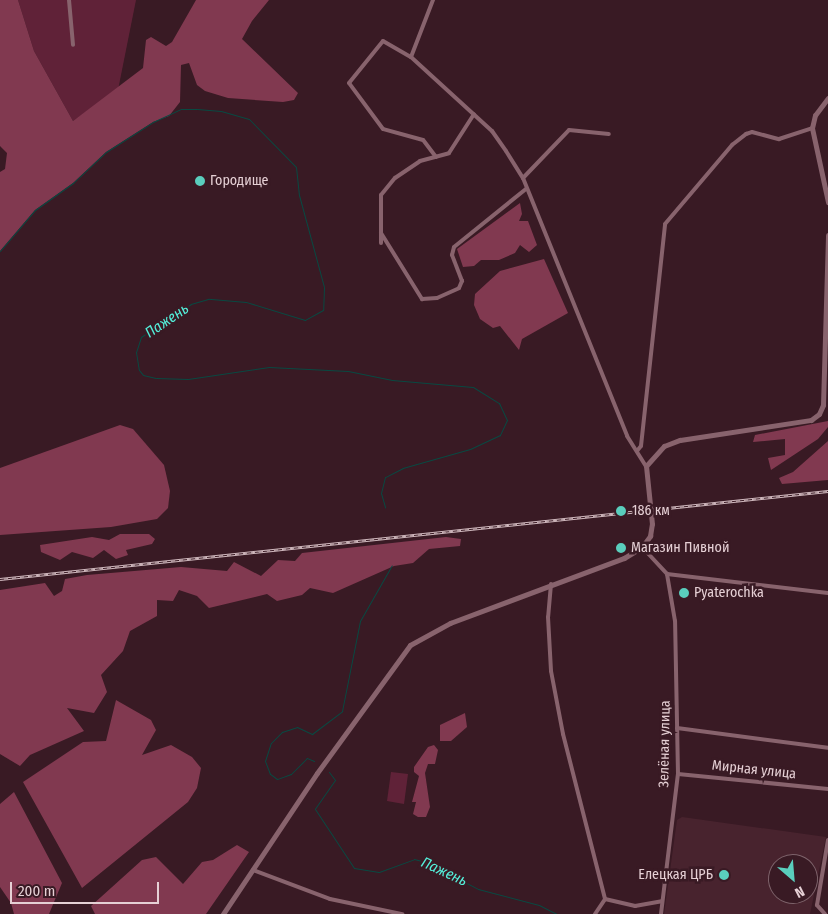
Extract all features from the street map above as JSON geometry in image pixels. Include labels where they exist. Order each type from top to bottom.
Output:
[{"type":"street","points":[[69,0],[73,45]]},
{"type":"street","points":[[411,57],[433,0]]},
{"type":"street","points":[[222,914],[316,773],[410,644],[450,624],[551,584],[624,558],[642,547],[650,536],[652,524],[646,466],[627,436],[523,178],[492,131],[411,57],[383,42],[349,83],[384,129],[423,140],[436,157]]},
{"type":"street","points":[[828,98],[815,115],[812,128],[828,202]]},
{"type":"street","points":[[381,243],[381,195],[396,178],[420,161],[449,153],[474,114]]},
{"type":"street","points":[[637,451],[641,446],[665,224],[732,145],[746,134],[752,132],[779,140],[812,128]]},
{"type":"street","points":[[523,178],[569,130],[609,134]]},
{"type":"street","points":[[381,233],[422,299],[437,298],[459,288],[462,281],[452,255],[454,247],[526,189]]},
{"type":"street","points":[[646,466],[664,446],[680,440],[811,420],[819,414],[823,404],[828,235]]},
{"type":"street","points":[[642,547],[667,574],[828,593]]},
{"type":"street","name":"Зелёная улица","points":[[661,914],[678,774],[675,621],[667,574]]},
{"type":"street","points":[[551,584],[548,617],[551,672],[563,734],[605,898],[595,914]]},
{"type":"street","points":[[677,728],[828,748]]},
{"type":"street","name":"Мирная улица","points":[[678,774],[828,789]]},
{"type":"street","points":[[824,914],[817,905],[828,840]]},
{"type":"street","points":[[253,870],[330,900],[402,914]]},
{"type":"street","points":[[605,898],[635,906],[662,901]]},
{"type":"shaded area","points":[[0,0],[18,0],[34,51],[73,121],[143,68],[146,40],[151,37],[166,46],[172,42],[196,0],[269,0],[252,21],[242,39],[298,93],[294,100],[283,102],[228,98],[205,91],[197,85],[189,63],[181,65],[180,102],[169,116],[153,122],[106,152],[73,183],[35,210],[0,251],[0,172],[5,169],[7,153],[0,146]]},
{"type":"shaded area","points":[[18,0],[136,0],[118,90],[73,121],[34,51]]},
{"type":"shaded area","points":[[520,203],[522,214],[519,221],[528,221],[537,245],[529,252],[520,245],[515,253],[499,260],[481,260],[474,266],[463,267],[457,249]]},
{"type":"shaded area","points":[[544,259],[568,313],[522,339],[519,350],[500,326],[493,328],[480,319],[474,305],[475,294],[500,271]]},
{"type":"shaded area","points":[[828,421],[828,427],[818,439],[771,470],[768,458],[785,455],[785,439],[753,442],[755,435]]},
{"type":"shaded area","points":[[120,425],[133,429],[164,465],[170,491],[168,508],[157,519],[111,527],[0,535],[0,468]]},
{"type":"shaded area","points":[[828,441],[828,480],[782,484],[779,478],[793,472]]},
{"type":"shaded area","points":[[120,534],[149,534],[155,539],[152,544],[126,550],[128,555],[116,559],[104,550],[93,558],[72,552],[60,560],[41,552],[40,545],[92,537],[109,540]]},
{"type":"shaded area","points":[[446,537],[461,539],[460,546],[429,549],[413,563],[394,566],[333,593],[310,588],[302,595],[277,601],[267,594],[209,608],[197,596],[179,590],[173,601],[157,600],[157,616],[130,631],[123,651],[101,675],[107,692],[94,713],[67,708],[84,731],[30,755],[20,766],[0,754],[0,590],[45,583],[54,596],[62,591],[65,579],[87,575],[181,567],[227,571],[234,562],[261,576],[278,560],[295,561],[302,553]]},
{"type":"shaded area","points":[[116,700],[151,720],[156,730],[142,755],[171,745],[192,757],[201,768],[197,788],[188,802],[82,888],[23,782],[83,742],[106,741]]},
{"type":"shaded area","points":[[465,713],[467,727],[451,741],[440,741],[440,725]]},
{"type":"shaded area","points":[[434,745],[438,750],[435,764],[428,764],[425,773],[430,807],[426,817],[418,817],[413,814],[416,802],[412,802],[419,776],[414,772],[414,767],[428,747]]},
{"type":"shaded area","points":[[391,772],[408,774],[404,804],[387,801]]},
{"type":"shaded area","points":[[14,792],[62,883],[49,914],[14,914],[11,903],[0,887],[0,804]]},
{"type":"shaded area","name":"Елецкая ЦРБ","points":[[682,817],[826,837],[818,876],[818,854],[768,854],[768,904],[812,904],[810,914],[664,914],[677,820]]},
{"type":"shaded area","points":[[237,845],[249,852],[206,914],[95,914],[91,906],[142,860],[156,857],[183,884],[202,862],[213,860]]},
{"type":"waterway","name":"Пажень","points":[[0,251],[35,210],[73,183],[106,152],[153,122],[181,109],[221,111],[249,119],[296,167],[299,195],[324,287],[323,310],[305,320],[246,302],[208,299],[191,304],[141,337],[136,352],[139,370],[143,375],[156,378],[188,379],[269,367],[348,371],[392,380],[473,387],[499,403],[507,420],[500,435],[470,449],[403,468],[385,477],[381,493],[385,507]]},
{"type":"waterway","name":"Пажень","points":[[314,761],[307,758],[291,774],[277,779],[270,774],[265,761],[271,743],[282,732],[297,727],[312,734],[342,711],[360,621],[392,565]]},
{"type":"waterway","name":"Пажень","points":[[329,772],[335,780],[315,809],[354,868],[379,872],[414,859],[426,862],[478,889],[539,905],[557,914]]},
{"type":"railway","points":[[0,579],[828,491]]},
{"type":"place","name":"Городище","points":[[200,181]]},
{"type":"place","name":"186 км","points":[[621,511]]},
{"type":"place","name":"Магазин Пивной","points":[[621,548]]},
{"type":"place","name":"Pyaterochka","points":[[684,593]]},
{"type":"place","name":"Елецкая ЦРБ","points":[[724,875]]}]
